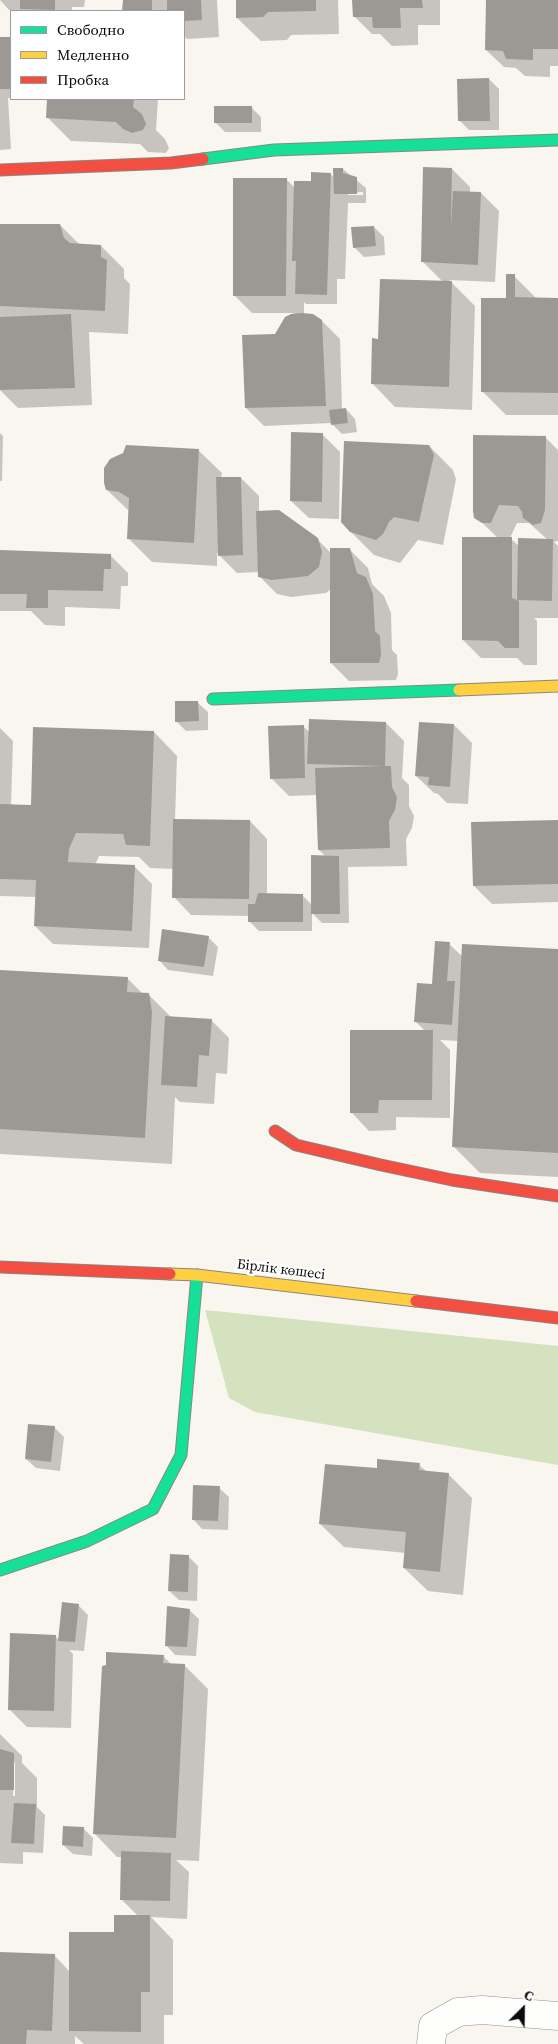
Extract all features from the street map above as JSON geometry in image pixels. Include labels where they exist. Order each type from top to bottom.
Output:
[{"type":"street","points":[[0,170],[171,163],[274,150],[558,140]]},
{"type":"street","points":[[213,699],[558,686]]},
{"type":"street","points":[[275,1131],[296,1145],[381,1165],[452,1180],[558,1196]]},
{"type":"street","name":"Бірлік көшесі","points":[[0,1267],[198,1275],[558,1318]]},
{"type":"street","points":[[0,1570],[87,1541],[153,1509],[181,1455],[198,1275]]},
{"type":"street","points":[[431,2044],[433,2026],[458,2012],[482,2010],[558,2016]]},
{"type":"green space","points":[[205,1310],[558,1346],[558,1465],[255,1412],[229,1398]]},
{"type":"building","points":[[20,0],[55,0],[55,10],[20,9]]},
{"type":"building","points":[[123,0],[152,0],[152,10],[122,10]]},
{"type":"building","points":[[167,0],[201,0],[202,20],[185,21],[185,10],[167,10]]},
{"type":"building","points":[[236,0],[316,0],[316,11],[268,12],[263,17],[236,18]]},
{"type":"building","points":[[352,0],[422,0],[423,8],[400,8],[401,28],[373,28],[372,17],[353,17]]},
{"type":"building","points":[[486,0],[558,0],[558,49],[533,49],[533,60],[506,59],[503,51],[485,50]]},
{"type":"building","points":[[0,37],[10,37],[10,89],[0,89]]},
{"type":"building","points":[[489,78],[490,121],[458,121],[457,79]]},
{"type":"building","points":[[47,100],[134,100],[133,107],[142,114],[146,124],[143,130],[132,133],[123,129],[116,122],[46,118]]},
{"type":"building","points":[[214,106],[252,106],[252,123],[214,123]]},
{"type":"building","points":[[423,167],[452,168],[451,228],[453,191],[481,192],[478,265],[421,262]]},
{"type":"building","points":[[333,168],[343,168],[343,173],[357,177],[357,194],[334,194]]},
{"type":"building","points":[[311,172],[331,173],[327,295],[295,294],[296,261],[292,261],[294,181],[311,181]]},
{"type":"building","points":[[233,178],[287,178],[286,296],[233,296]]},
{"type":"building","points":[[0,224],[60,224],[64,238],[70,243],[101,245],[101,257],[107,260],[105,311],[0,306]]},
{"type":"building","points":[[374,226],[376,246],[353,248],[351,227]]},
{"type":"building","points":[[506,274],[515,274],[515,297],[558,298],[558,393],[481,392],[481,298],[506,298]]},
{"type":"building","points":[[380,279],[452,281],[449,387],[371,384],[372,338],[378,339]]},
{"type":"building","points":[[71,314],[75,388],[0,390],[0,317]]},
{"type":"building","points":[[291,314],[313,314],[322,320],[326,406],[245,408],[242,335],[275,334],[285,317]]},
{"type":"building","points":[[346,408],[348,423],[331,425],[329,410]]},
{"type":"building","points":[[291,432],[323,433],[322,502],[290,501]]},
{"type":"building","points":[[473,435],[546,436],[545,510],[541,523],[533,525],[523,518],[518,506],[499,505],[491,523],[482,523],[474,518]]},
{"type":"building","points":[[344,441],[429,445],[434,455],[419,522],[394,517],[383,534],[376,540],[350,532],[341,522]]},
{"type":"building","points":[[126,445],[199,449],[194,543],[127,539],[129,498],[119,492],[106,490],[104,483],[104,468],[110,459],[123,453]]},
{"type":"building","points":[[216,477],[241,477],[243,555],[218,556]]},
{"type":"building","points":[[279,510],[318,538],[322,552],[319,567],[308,576],[272,580],[258,577],[256,511]]},
{"type":"building","points":[[462,537],[512,537],[512,598],[519,601],[519,648],[505,648],[498,641],[462,640]]},
{"type":"building","points":[[518,538],[553,539],[552,601],[517,600]]},
{"type":"building","points":[[330,548],[350,548],[357,573],[366,577],[373,594],[375,631],[380,636],[381,655],[379,663],[330,663]]},
{"type":"building","points":[[0,550],[111,554],[111,569],[104,569],[103,591],[48,590],[48,608],[26,608],[27,594],[0,594]]},
{"type":"building","points":[[175,701],[198,701],[199,721],[175,722]]},
{"type":"building","points":[[309,719],[386,722],[385,766],[391,766],[392,787],[397,797],[395,810],[389,821],[390,848],[318,850],[315,768],[382,766],[307,764]]},
{"type":"building","points":[[419,722],[454,724],[450,787],[428,785],[429,777],[415,776]]},
{"type":"building","points":[[304,725],[305,778],[270,779],[268,726]]},
{"type":"building","points":[[33,727],[154,731],[150,846],[126,845],[123,834],[76,833],[69,849],[68,862],[135,865],[132,931],[34,926],[36,880],[0,879],[0,804],[31,805]]},
{"type":"building","points":[[173,819],[250,820],[249,899],[172,898]]},
{"type":"building","points":[[558,820],[558,884],[473,886],[471,822]]},
{"type":"building","points":[[311,855],[339,856],[340,914],[311,914]]},
{"type":"building","points":[[258,893],[303,894],[303,922],[248,922],[248,904],[255,904]]},
{"type":"building","points":[[162,929],[209,936],[204,967],[158,961]]},
{"type":"building","points":[[435,941],[450,942],[447,981],[455,981],[452,1025],[414,1022],[417,983],[432,984]]},
{"type":"building","points":[[462,944],[558,949],[558,1153],[452,1147]]},
{"type":"building","points":[[0,970],[128,977],[127,992],[149,993],[152,1012],[145,1138],[0,1129]]},
{"type":"building","points":[[165,1016],[212,1019],[209,1056],[199,1055],[197,1087],[161,1085]]},
{"type":"building","points":[[350,1030],[433,1030],[432,1100],[379,1100],[378,1113],[350,1113]]},
{"type":"building","points":[[28,1424],[55,1426],[51,1462],[25,1459]]},
{"type":"building","points":[[377,1459],[420,1463],[419,1470],[449,1473],[440,1572],[403,1568],[406,1532],[319,1524],[325,1464],[377,1468]]},
{"type":"building","points":[[193,1485],[220,1486],[218,1521],[192,1520]]},
{"type":"building","points":[[170,1554],[189,1555],[188,1592],[168,1591]]},
{"type":"building","points":[[62,1602],[79,1604],[75,1642],[58,1641]]},
{"type":"building","points":[[167,1606],[190,1609],[187,1647],[165,1646]]},
{"type":"building","points":[[10,1633],[56,1635],[54,1711],[8,1710]]},
{"type":"building","points":[[106,1652],[164,1655],[163,1663],[185,1664],[176,1838],[93,1834],[102,1666],[106,1665]]},
{"type":"building","points":[[0,1749],[14,1753],[14,1790],[0,1790]]},
{"type":"building","points":[[14,1803],[36,1804],[34,1844],[11,1843]]},
{"type":"building","points":[[63,1826],[84,1827],[83,1847],[62,1845]]},
{"type":"building","points":[[121,1851],[171,1853],[170,1901],[120,1900]]},
{"type":"building","points":[[114,1915],[150,1915],[150,1992],[141,1992],[141,2032],[69,2031],[69,1932],[114,1932]]},
{"type":"building","points":[[0,1952],[55,1954],[52,2031],[27,2030],[26,2044],[0,2044]]},
{"type":"traffic: fast","points":[[203,159],[274,150],[558,140]]},
{"type":"traffic: fast","points":[[213,699],[459,690]]},
{"type":"traffic: fast","points":[[0,1570],[87,1541],[153,1509],[181,1455],[197,1275]]},
{"type":"traffic: slow","points":[[459,690],[558,686]]},
{"type":"traffic: slow","points":[[170,1274],[197,1275],[416,1301]]},
{"type":"traffic: jam","points":[[0,170],[171,163],[203,159]]},
{"type":"traffic: jam","points":[[275,1131],[296,1145],[381,1165],[452,1180],[558,1196]]},
{"type":"traffic: jam","points":[[0,1267],[170,1274]]},
{"type":"traffic: jam","points":[[416,1301],[558,1318]]}]
